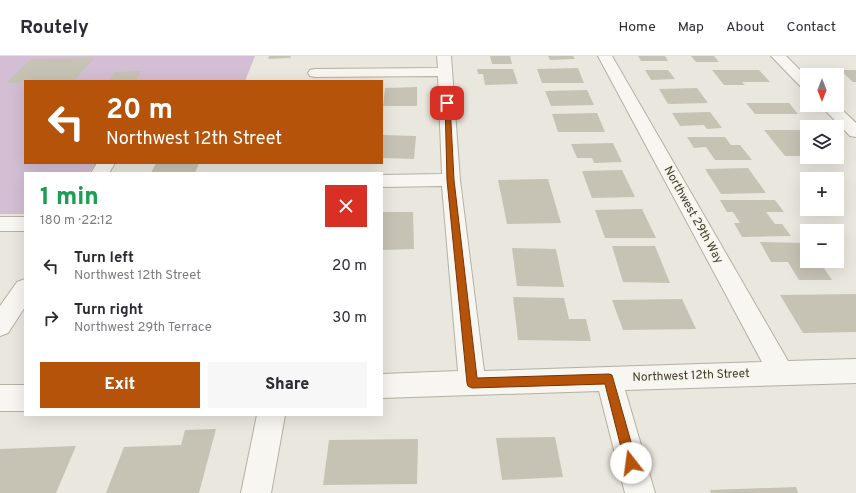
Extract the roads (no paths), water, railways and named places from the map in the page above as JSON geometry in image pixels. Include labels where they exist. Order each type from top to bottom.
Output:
[{"type":"street","name":"Northwest 29th Way","points":[[605,56],[781,373]]},
{"type":"street","points":[[778,56],[800,77]]},
{"type":"street","points":[[315,73],[445,64],[451,180],[472,383]]},
{"type":"street","points":[[835,112],[856,132]]},
{"type":"street","points":[[383,181],[451,180]]},
{"type":"street","points":[[0,224],[24,224]]},
{"type":"street","points":[[0,326],[24,290]]},
{"type":"street","name":"Northwest 12th Street","points":[[383,386],[856,371]]},
{"type":"street","points":[[609,379],[640,493]]},
{"type":"street","points":[[0,398],[24,398]]},
{"type":"street","points":[[256,493],[271,416]]}]
